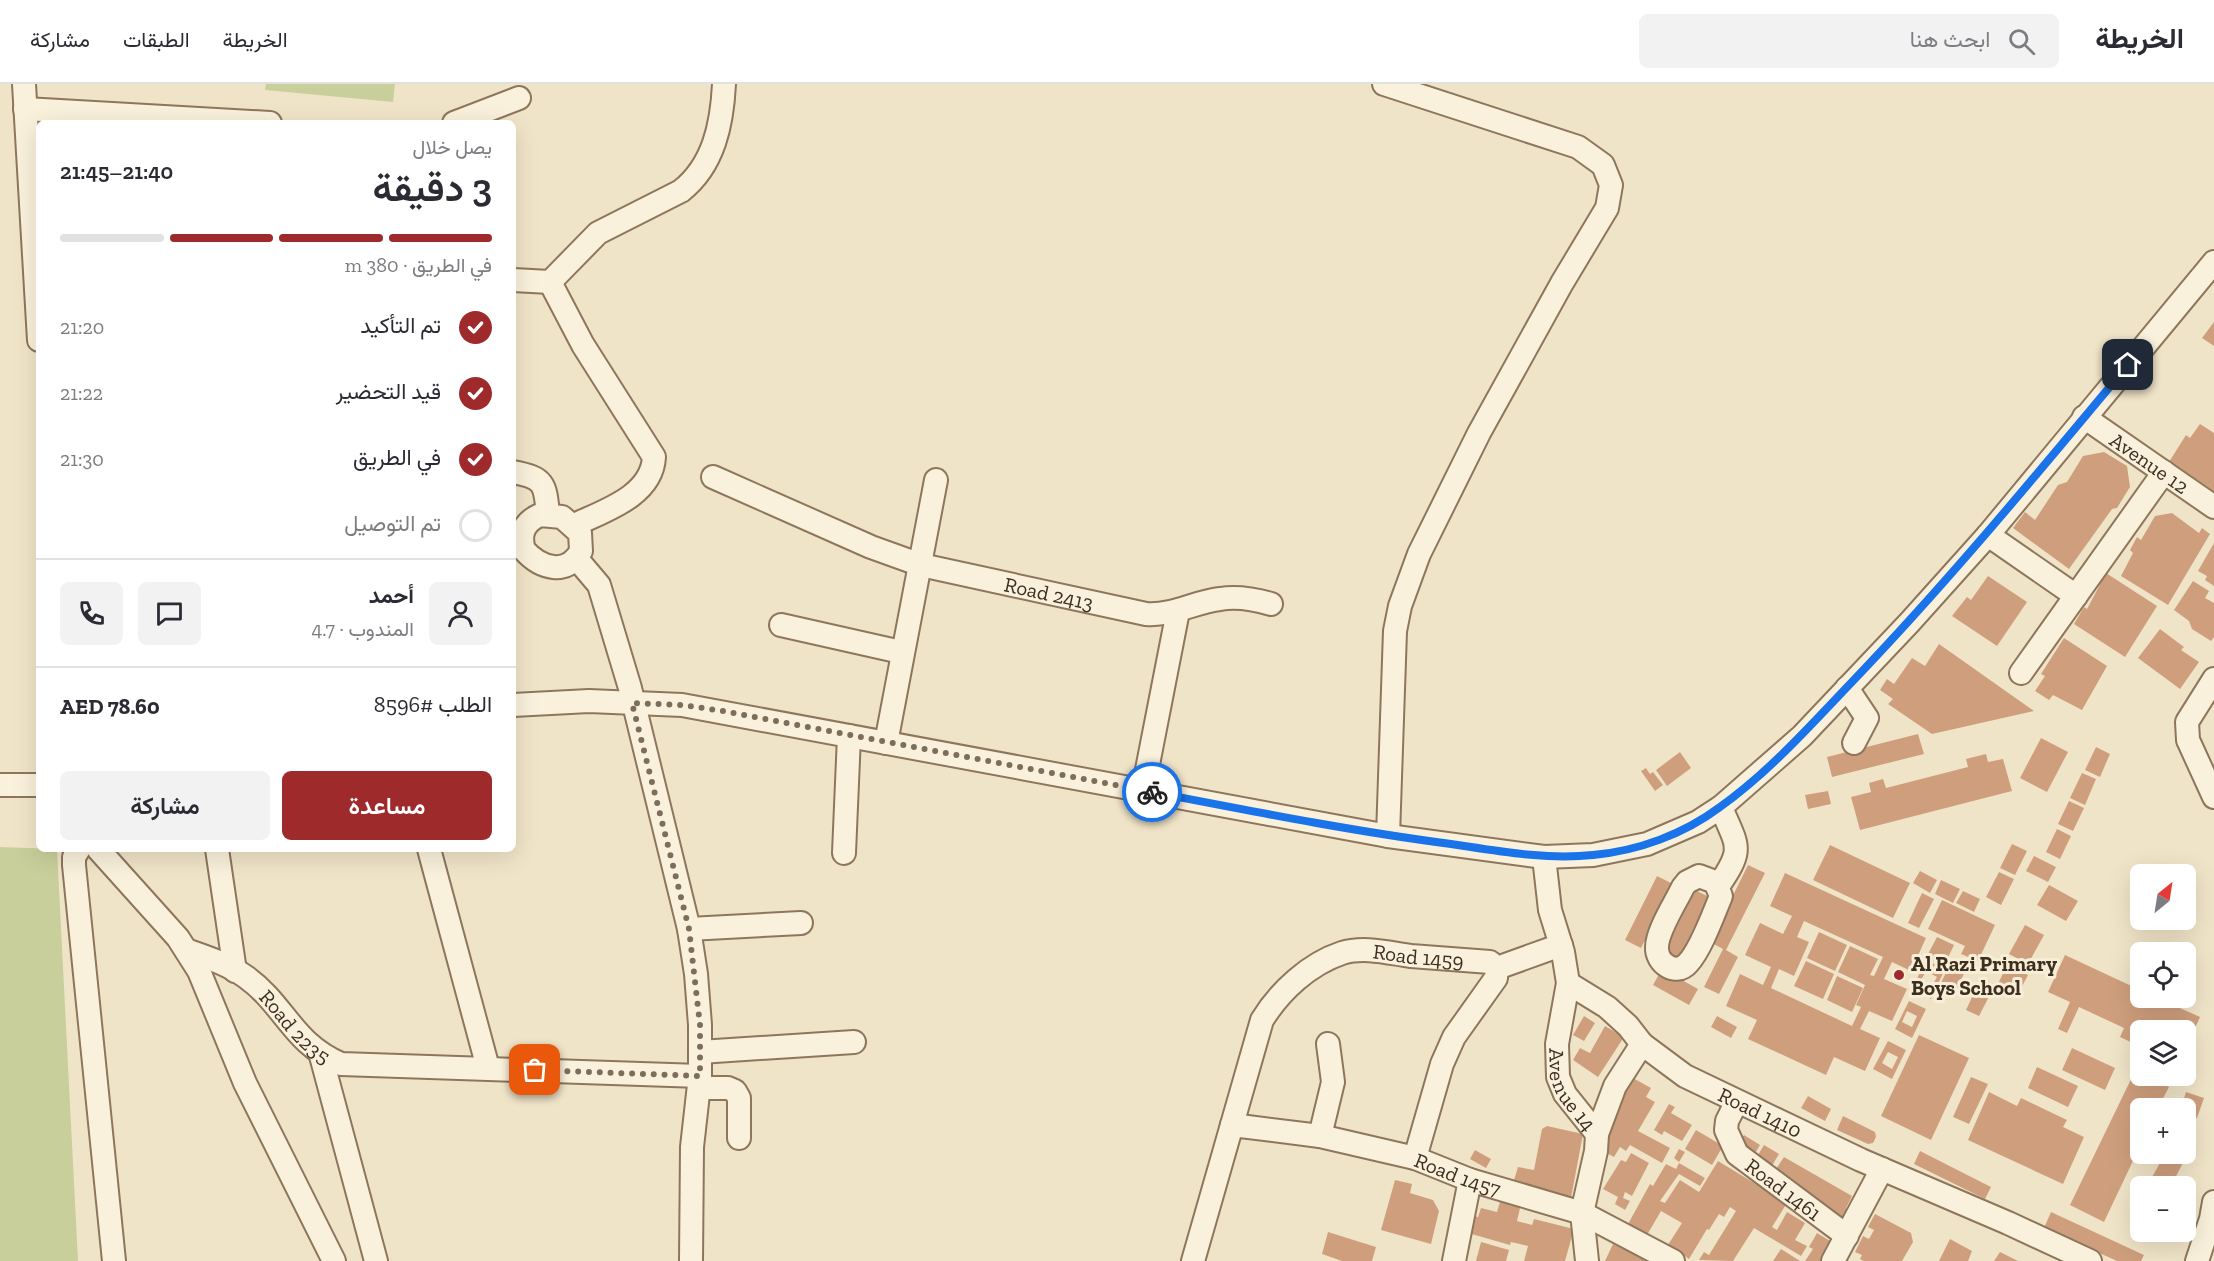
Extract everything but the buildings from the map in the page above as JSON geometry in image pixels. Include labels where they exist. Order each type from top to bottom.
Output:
[{"type":"street","points":[[24,84],[36,230]]},
{"type":"street","points":[[516,280],[550,282],[598,233],[681,191],[692,182],[703,169],[716,139],[723,114],[724,84]]},
{"type":"street","points":[[1384,84],[1578,147],[1603,165],[1611,186],[1607,208],[1562,283],[1479,434],[1408,578],[1395,631],[1388,836]]},
{"type":"street","points":[[462,120],[519,98]]},
{"type":"street","points":[[25,110],[176,120]]},
{"type":"street","points":[[516,705],[589,701],[692,706],[1388,836],[1544,857],[1593,855],[1647,844],[1673,834],[1721,807],[1776,761],[1847,688],[1988,535],[2214,262]]},
{"type":"street","points":[[550,282],[583,345],[654,457],[652,471],[644,485],[613,507],[574,525]]},
{"type":"street","name":"Avenue 12","points":[[2084,417],[2214,507]]},
{"type":"street","points":[[2021,673],[2164,472]]},
{"type":"street","points":[[516,473],[529,475],[540,481],[546,491],[548,514]]},
{"type":"street","name":"Road 2413","points":[[713,477],[871,547],[921,565],[1146,614],[1178,611],[1220,598],[1254,599],[1271,604]]},
{"type":"street","points":[[886,743],[901,652],[921,565],[936,480]]},
{"type":"street","points":[[548,514],[562,517],[574,525],[582,542],[577,559],[561,568],[536,562],[524,550],[522,541],[527,524],[534,518],[548,514]]},
{"type":"street","points":[[1988,535],[2076,596]]},
{"type":"street","points":[[577,559],[599,585],[632,703],[689,929],[696,974],[700,1052],[692,1147],[691,1261]]},
{"type":"street","points":[[1143,790],[1178,611]]},
{"type":"street","points":[[781,625],[901,652]]},
{"type":"street","points":[[2214,679],[2187,722],[2188,741],[2214,798]]},
{"type":"street","points":[[1847,688],[1867,718],[1854,743]]},
{"type":"street","points":[[844,853],[849,736]]},
{"type":"street","points":[[0,785],[36,786]]},
{"type":"street","points":[[1719,885],[1735,862],[1737,853],[1734,838],[1721,807]]},
{"type":"street","points":[[77,852],[74,857],[74,865],[114,1261]]},
{"type":"street","points":[[101,852],[153,907],[186,950],[218,1012],[245,1083],[334,1261]]},
{"type":"street","points":[[217,852],[235,971]]},
{"type":"street","points":[[430,852],[488,1068]]},
{"type":"street","points":[[1544,857],[1550,910],[1561,945],[1568,983]]},
{"type":"street","points":[[689,929],[801,923]]},
{"type":"street","points":[[1497,968],[1561,945]]},
{"type":"street","name":"Road 2235","points":[[186,950],[217,961],[235,971],[262,991],[306,1043],[321,1056],[341,1064],[488,1068],[699,1082],[735,1091],[739,1098],[739,1138]]},
{"type":"street","name":"Road 1459","points":[[1193,1261],[1262,1020],[1280,995],[1320,963],[1344,952],[1370,951],[1490,962],[1497,968],[1496,978],[1454,1037],[1442,1064],[1415,1158]]},
{"type":"street","name":"Road 1410","points":[[1568,983],[1607,1007],[1628,1026],[1642,1044],[1684,1076],[1736,1103],[2090,1261]]},
{"type":"street","name":"Avenue 14","points":[[1568,983],[1557,1044],[1558,1077],[1565,1094],[1597,1134],[1595,1159],[1582,1213],[1587,1261]]},
{"type":"street","points":[[700,1052],[854,1042]]},
{"type":"street","points":[[1320,1136],[1333,1082],[1328,1044]]},
{"type":"street","points":[[1597,1134],[1615,1086],[1642,1044]]},
{"type":"street","points":[[321,1056],[376,1261]]},
{"type":"street","name":"Road 1461","points":[[1736,1103],[1726,1120],[1726,1130],[1737,1154],[1846,1236]]},
{"type":"street","name":"Road 1457","points":[[1232,1125],[1320,1136],[1415,1158],[1470,1180],[1582,1213],[1673,1261]]},
{"type":"street","points":[[1833,1261],[1882,1169]]},
{"type":"street","points":[[1454,1261],[1470,1180]]},
{"type":"street","points":[[2197,1261],[2213,1214]]},
{"type":"green space","points":[[266,84],[395,84],[393,102],[265,90]]},
{"type":"green space","points":[[0,847],[36,848],[36,852],[57,852],[78,1261],[0,1261]]},
{"type":"way so far","points":[[535,1070],[700,1076],[700,1025],[696,974],[689,929],[632,703],[682,705],[723,711],[1152,792]]},
{"type":"place","name":"Al Razi Primary Boys School","points":[[1899,975]]},
{"type":"route","points":[[1152,792],[1388,836],[1544,857],[1593,855],[1620,851],[1673,834],[1721,807],[1802,736],[1988,535],[2128,365]]}]
